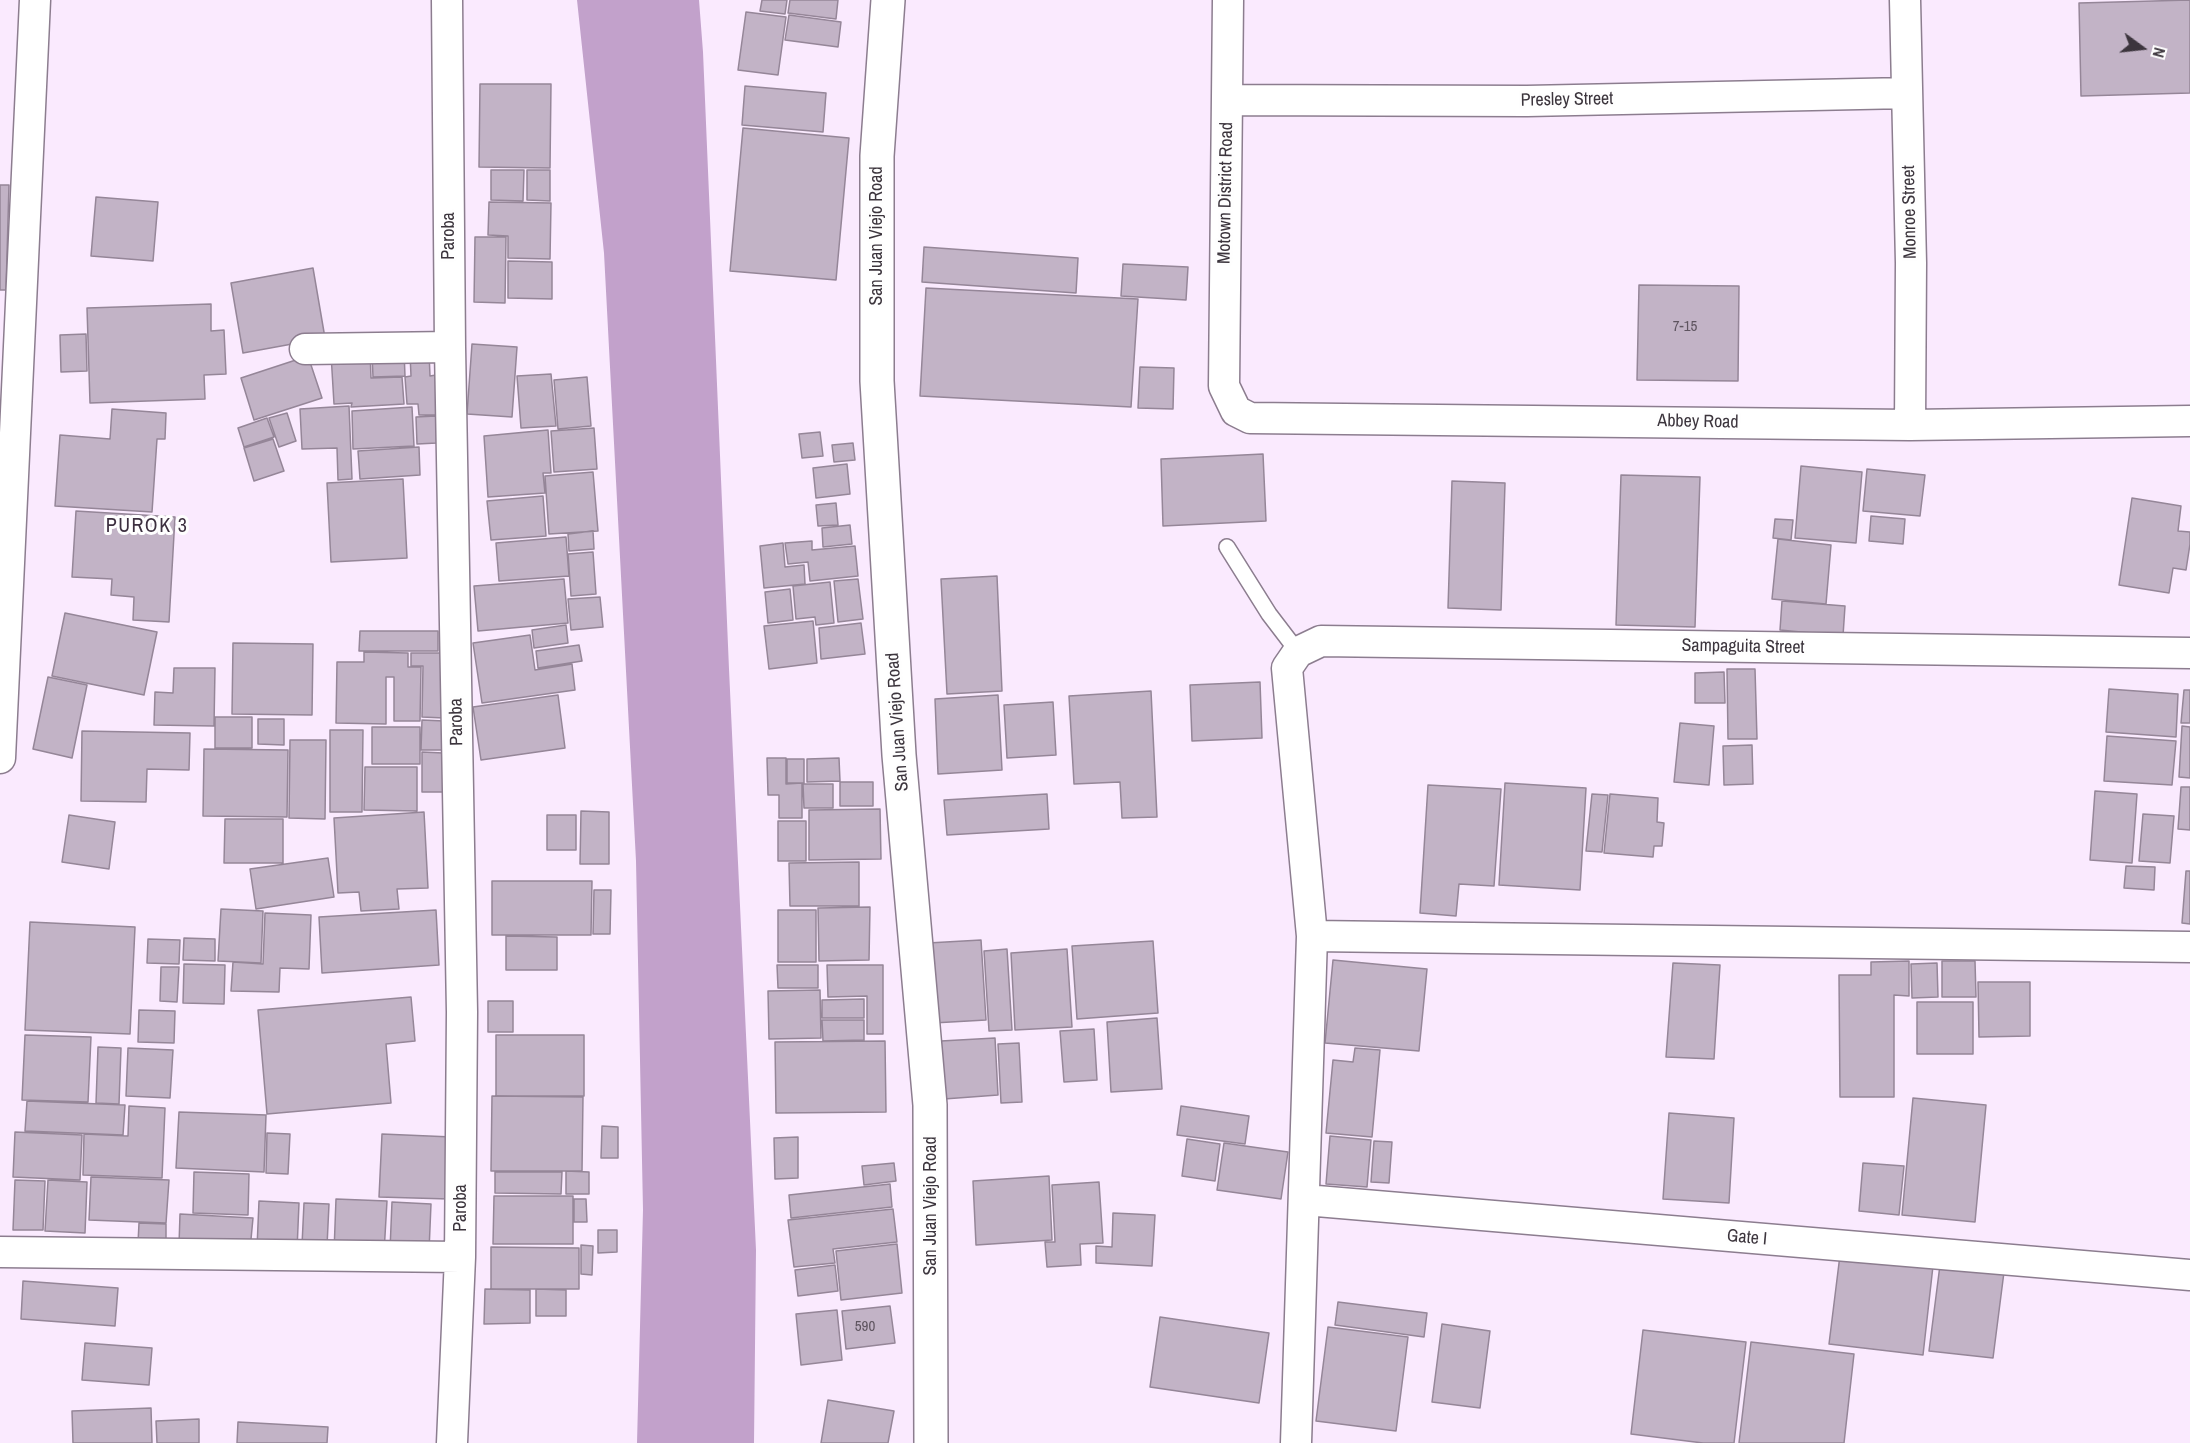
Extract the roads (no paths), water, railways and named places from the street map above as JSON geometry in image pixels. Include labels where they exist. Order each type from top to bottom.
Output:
[{"type":"street","points":[[0,756],[35,0]]},
{"type":"street","name":"Paroba","points":[[447,0],[450,346],[462,1012],[460,1257],[452,1443]]},
{"type":"street","name":"San Juan Viejo Road","points":[[888,0],[877,156],[877,381],[899,755],[930,1106],[931,1443]]},
{"type":"street","name":"Motown District Road","points":[[1224,386],[1228,0]]},
{"type":"street","name":"Monroe Street","points":[[1905,0],[1911,263],[1910,425]]},
{"type":"street","name":"Presley Street","points":[[1227,100],[1527,101],[1907,93]]},
{"type":"street","points":[[305,349],[450,346]]},
{"type":"street","name":"Abbey Road","points":[[1224,386],[1236,411],[1250,418],[1266,420],[1910,425],[2190,421]]},
{"type":"street","name":"Sampaguita Street","points":[[1298,652],[1321,641],[2190,653]]},
{"type":"street","points":[[1296,1443],[1312,936],[1287,668],[1298,652]]},
{"type":"street","points":[[1312,936],[2190,947]]},
{"type":"street","name":"Gate I","points":[[1305,1200],[2190,1275]]},
{"type":"street","points":[[0,1252],[460,1257]]},
{"type":"lane","points":[[1227,547],[1269,614],[1298,652]]},
{"type":"district","name":"PUROK 3","points":[[147,527]]}]
